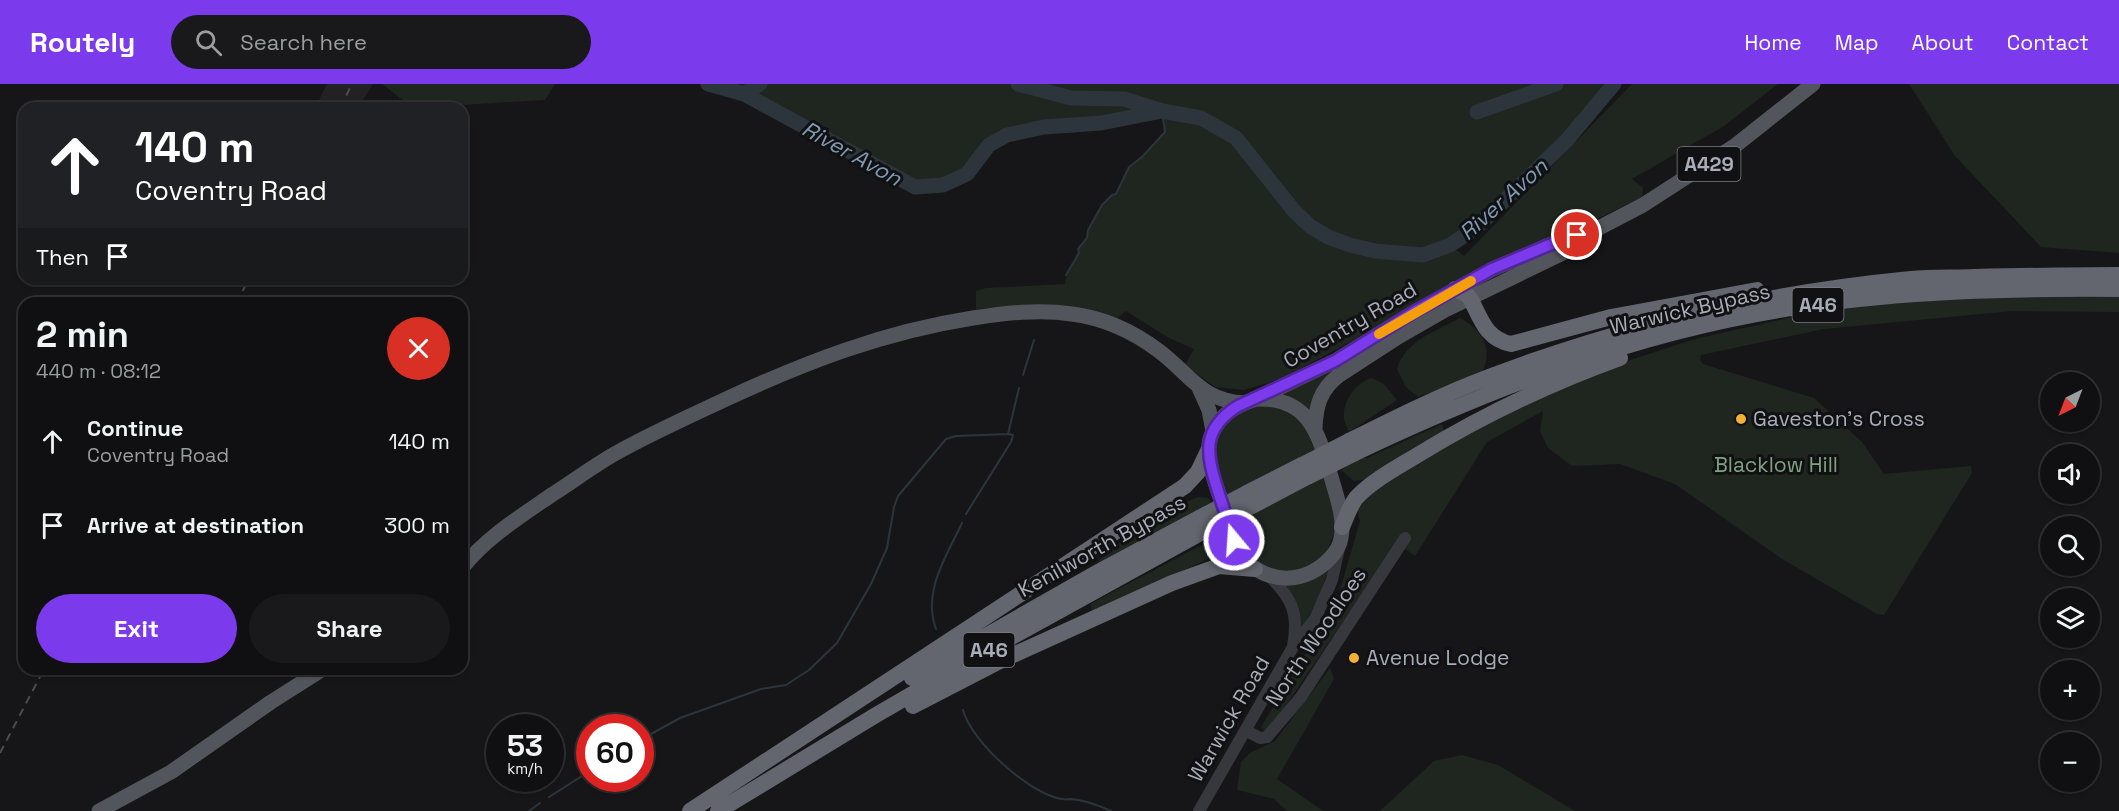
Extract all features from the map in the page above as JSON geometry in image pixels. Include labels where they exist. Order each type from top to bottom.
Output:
[{"type":"highway","name":"Warwick Bypass","points":[[1550,355],[1642,327],[1756,301],[1833,289],[1913,279],[2119,275]]},
{"type":"highway","name":"A46","points":[[1462,293],[1491,335],[1510,344],[1611,317],[1703,298],[1824,281],[1913,279]]},
{"type":"highway","name":"Warwick Bypass","points":[[1526,379],[1618,348],[1797,308],[1911,294],[2119,289]]},
{"type":"highway","points":[[1342,527],[1354,501],[1367,489],[1420,453],[1480,419],[1538,390],[1581,372],[1642,350],[1753,316]]},
{"type":"highway","name":"Kenilworth Bypass","points":[[691,811],[940,661],[1352,447],[1424,405],[1487,378],[1550,355]]},
{"type":"highway","name":"Kenilworth Bypass","points":[[1352,447],[1526,379]]},
{"type":"highway","points":[[691,811],[1185,486],[1198,472],[1208,451]]},
{"type":"highway","name":"Kenilworth Bypass","points":[[718,811],[1203,524]]},
{"type":"highway","points":[[776,776],[830,751],[1000,661],[1172,582],[1219,566],[1262,572]]},
{"type":"main road","name":"Coventry Road","points":[[1315,428],[1318,402],[1325,388],[1334,380],[1462,293],[1529,253],[1560,240],[1596,230],[1644,205],[1697,172],[1756,130],[1813,84]]},
{"type":"main road","name":"Coventry Road","points":[[1251,401],[1335,361],[1414,312],[1462,293]]},
{"type":"main road","points":[[468,562],[486,543],[512,522],[616,453],[803,364],[858,344],[913,330],[956,321],[1037,312],[1073,314],[1105,322],[1136,336],[1166,357],[1199,388],[1225,401],[1251,401],[1278,401],[1303,414],[1315,428],[1339,505],[1342,527],[1340,544],[1326,562],[1309,573],[1288,578],[1262,572],[1236,545],[1213,476],[1208,451],[1213,431],[1228,412],[1251,401]]},
{"type":"main road","points":[[1199,388],[1209,410],[1213,431]]},
{"type":"main road","points":[[99,811],[171,772],[314,675]]},
{"type":"street","name":"North Woodloes","points":[[1246,731],[1260,738],[1268,737],[1293,709],[1405,538]]},
{"type":"street","name":"Warwick Road","points":[[1199,811],[1293,647],[1315,619],[1332,580],[1340,544]]},
{"type":"street","name":"Warwick Road","points":[[1262,572],[1286,594],[1293,608],[1296,628],[1293,647]]},
{"type":"shaded area","points":[[327,84],[373,84],[362,102],[318,102]]},
{"type":"green space","points":[[382,84],[555,84],[545,100],[468,105],[468,102],[405,102]]},
{"type":"green space","points":[[708,84],[1610,84],[1607,93],[1572,134],[1514,194],[1450,244],[1464,256],[1632,84],[1778,84],[1724,126],[1632,179],[1643,188],[1642,197],[1369,332],[1283,378],[1244,390],[1215,387],[1185,365],[1194,349],[1169,338],[1126,311],[1116,319],[1036,305],[976,309],[976,291],[986,288],[1065,284],[1078,249],[1087,238],[1088,230],[1102,205],[1112,195],[1117,194],[1129,167],[1142,157],[1165,132],[1161,111],[1101,123],[1044,127],[1007,135],[989,146],[967,174],[943,185],[915,187],[744,94]]},
{"type":"green space","points":[[1909,84],[2119,84],[2119,253],[2041,247],[1955,156]]},
{"type":"green space","name":"Blacklow Hill","points":[[2035,294],[2119,296],[2119,312],[2012,311],[1824,329],[1701,355],[1700,360],[1703,364],[1814,398],[1862,442],[1884,474],[1971,466],[1972,473],[1884,615],[1877,614],[1782,559],[1675,484],[1620,464],[1572,466],[1548,448],[1540,431],[1543,411],[1487,442],[1415,556],[1397,543],[1280,714],[1267,729],[1263,730],[1261,727],[1328,616],[1341,586],[1360,521],[1357,508],[1373,491],[1475,427],[1615,365],[1695,339],[1806,314],[1921,300]]},
{"type":"green space","points":[[1460,318],[1474,328],[1484,341],[1487,356],[1482,372],[1418,397],[1406,387],[1397,369],[1401,359],[1422,338]]},
{"type":"green space","points":[[1366,353],[1311,416],[1275,396]]},
{"type":"green space","points":[[1372,378],[1384,384],[1397,400],[1349,432],[1344,419],[1345,406],[1351,393],[1366,380]]},
{"type":"green space","points":[[1262,404],[1292,411],[1311,434],[1336,520],[1334,534],[1327,551],[1313,564],[1294,572],[1264,568],[1246,555],[1213,460],[1219,432],[1234,414]]},
{"type":"green space","points":[[1442,424],[1445,434],[1369,479],[1354,481],[1341,470],[1358,458],[1367,458]]},
{"type":"green space","points":[[1198,497],[1208,498],[1213,504],[1100,566],[1099,560],[1134,532],[1157,517]]},
{"type":"green space","points":[[1226,532],[1229,542],[1225,551],[1092,611],[1090,604]]},
{"type":"green space","points":[[1330,566],[1319,596],[1302,631],[1283,584]]},
{"type":"green space","points":[[1330,668],[1334,679],[1277,779],[1323,811],[1287,811],[1274,799],[1237,790],[1241,762],[1250,753],[1275,741]]},
{"type":"green space","points":[[1462,755],[1498,765],[1575,811],[1380,811],[1434,761]]},
{"type":"waterway","name":"River Avon","points":[[708,84],[744,94],[915,187],[943,185],[967,174],[989,145],[1007,135],[1044,127],[1101,123],[1162,111]]},
{"type":"waterway","name":"River Avon","points":[[744,94],[760,84]]},
{"type":"waterway","name":"River Avon","points":[[1018,84],[1071,98],[1124,99],[1162,111],[1201,118],[1236,138],[1294,211],[1310,226],[1328,237],[1350,245],[1375,251],[1423,255],[1450,245],[1476,228],[1567,140],[1614,84]]},
{"type":"waterway","points":[[1477,112],[1556,84]]},
{"type":"waterway","points":[[1066,275],[1102,205],[1116,194],[1129,167],[1142,157],[1165,132],[1162,111]]},
{"type":"waterway","points":[[1023,375],[1034,340]]},
{"type":"waterway","points":[[966,514],[1011,442],[1013,435],[1008,434],[1019,388]]},
{"type":"waterway","points":[[654,732],[680,718],[761,689],[786,685],[809,670],[837,643],[871,584],[887,548],[898,496],[946,439],[956,436],[1008,434]]},
{"type":"waterway","points":[[936,629],[932,615],[934,588],[943,562],[962,523]]},
{"type":"waterway","points":[[963,710],[977,736],[1018,777],[1049,795],[1086,802],[1111,811]]},
{"type":"waterway","points":[[549,797],[576,780]]},
{"type":"waterway","points":[[529,811],[540,803]]},
{"type":"railway","points":[[343,102],[352,84]]},
{"type":"railway","points":[[239,297],[246,285]]},
{"type":"railway","points":[[0,753],[41,675]]},
{"type":"slow traffic","points":[[1379,334],[1471,281]]},
{"type":"place","name":"Gaveston's Cross","points":[[1741,419]]},
{"type":"place","name":"Avenue Lodge","points":[[1354,658]]},
{"type":"route","points":[[1234,540],[1213,476],[1208,451],[1213,431],[1228,412],[1335,361],[1414,312],[1492,269],[1577,235]]}]
